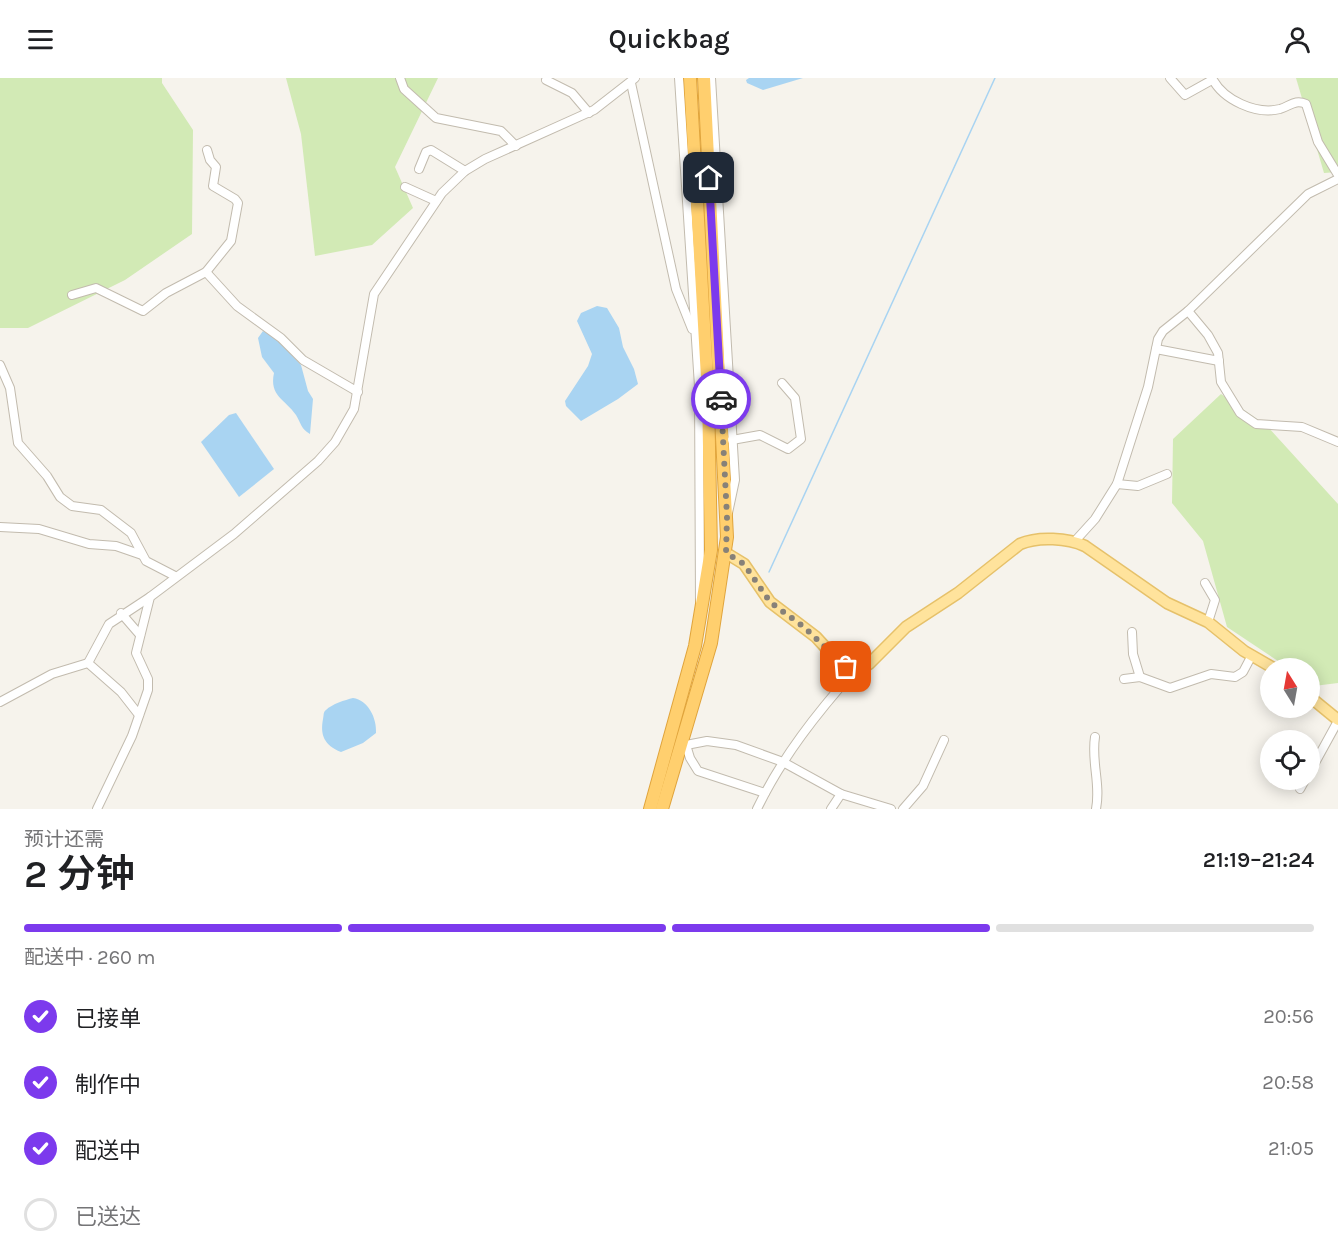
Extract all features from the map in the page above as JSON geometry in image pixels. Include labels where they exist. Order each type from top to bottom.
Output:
[{"type":"highway","points":[[650,809],[702,614],[708,582],[712,518],[708,395],[690,78]]},
{"type":"highway","points":[[662,809],[683,745],[711,643],[726,553],[727,517],[704,78]]},
{"type":"main road","points":[[726,553],[744,564],[770,602],[816,637],[837,660],[855,670],[869,664],[906,627],[958,593],[1020,544],[1031,540],[1075,541],[1144,585],[1167,603],[1208,622],[1260,660]]},
{"type":"main road","points":[[1320,705],[1338,720]]},
{"type":"street","points":[[400,78],[404,89],[436,118],[501,131],[516,146]]},
{"type":"street","points":[[679,78],[699,386],[701,517],[698,587],[702,614]]},
{"type":"street","points":[[711,78],[735,488],[727,517]]},
{"type":"street","points":[[1075,541],[1095,519],[1117,484],[1148,387],[1158,339],[1168,325],[1188,311],[1308,194],[1338,177],[1318,142],[1306,104],[1296,102],[1282,109],[1259,111],[1233,98],[1212,79],[1185,95],[1170,78]]},
{"type":"street","points":[[546,80],[572,93],[589,113]]},
{"type":"street","points":[[0,702],[52,674],[88,663],[109,624],[150,597],[234,534],[318,461],[345,428],[358,392],[374,294],[436,201],[465,171],[589,113],[633,80],[676,289],[695,334]]},
{"type":"street","points":[[72,295],[96,288],[142,311],[166,293],[206,272],[231,241],[238,208],[235,198],[213,186],[216,167],[210,160],[207,150]]},
{"type":"street","points":[[419,169],[426,152],[431,150],[465,171]]},
{"type":"street","points":[[405,187],[436,201]]},
{"type":"street","points":[[206,272],[237,306],[281,338],[303,360],[358,392]]},
{"type":"street","points":[[1188,311],[1208,335],[1219,361],[1223,387],[1240,413],[1256,424],[1302,427],[1338,442]]},
{"type":"street","points":[[1156,350],[1219,361]]},
{"type":"street","points":[[0,365],[10,388],[16,438],[64,501],[72,506],[101,510],[131,533],[142,555],[151,565],[176,576]]},
{"type":"street","points":[[732,440],[760,435],[788,449],[801,438],[795,398],[782,382]]},
{"type":"street","points":[[1117,484],[1138,486],[1167,474]]},
{"type":"street","points":[[0,527],[39,529],[88,544],[116,546],[142,555]]},
{"type":"street","points":[[1205,584],[1215,600],[1208,622]]},
{"type":"street","points":[[97,809],[139,715],[149,685],[136,653],[150,597]]},
{"type":"street","points":[[121,614],[140,635]]},
{"type":"street","points":[[1132,632],[1133,654],[1140,676]]},
{"type":"street","points":[[1124,679],[1140,676],[1170,688],[1211,674],[1235,677],[1243,672],[1252,655]]},
{"type":"street","points":[[88,663],[121,692],[139,715]]},
{"type":"street","points":[[757,809],[783,762],[815,717],[855,670]]},
{"type":"street","points":[[1320,753],[1338,720]]},
{"type":"street","points":[[1095,737],[1092,756],[1099,786],[1096,809]]},
{"type":"street","points":[[903,809],[923,786],[944,740]]},
{"type":"street","points":[[765,793],[698,771],[683,745],[707,741],[723,742],[783,762],[841,794],[891,809]]},
{"type":"street","points":[[831,809],[841,794]]},
{"type":"green space","points":[[0,78],[162,78],[162,83],[193,130],[192,234],[125,280],[28,328],[0,328]]},
{"type":"green space","points":[[286,78],[438,78],[395,167],[413,208],[372,245],[315,256],[301,134]]},
{"type":"green space","points":[[1296,78],[1338,78],[1338,172],[1324,173]]},
{"type":"green space","points":[[1221,394],[1267,426],[1338,504],[1338,683],[1320,685],[1320,658],[1274,658],[1227,627],[1203,541],[1172,503],[1173,439]]},
{"type":"water","points":[[749,78],[803,78],[763,90],[747,83],[746,80]]},
{"type":"water","points":[[597,306],[607,308],[619,328],[623,347],[634,369],[638,384],[581,421],[566,406],[565,401],[588,366],[592,354],[577,321],[581,313]]},
{"type":"water","points":[[263,331],[276,338],[301,365],[308,391],[313,399],[310,434],[276,392],[273,381],[274,373],[262,357],[258,338]]},
{"type":"water","points":[[236,413],[274,469],[239,497],[201,442],[229,415]]},
{"type":"water","points":[[353,698],[363,702],[371,711],[376,733],[363,743],[341,752],[324,739],[322,725],[324,714],[332,706]]},
{"type":"waterway","points":[[769,572],[995,78]]},
{"type":"way so far","points":[[721,399],[727,517],[726,553],[744,564],[770,602],[816,637],[846,667]]},
{"type":"route","points":[[709,178],[721,399]]}]
